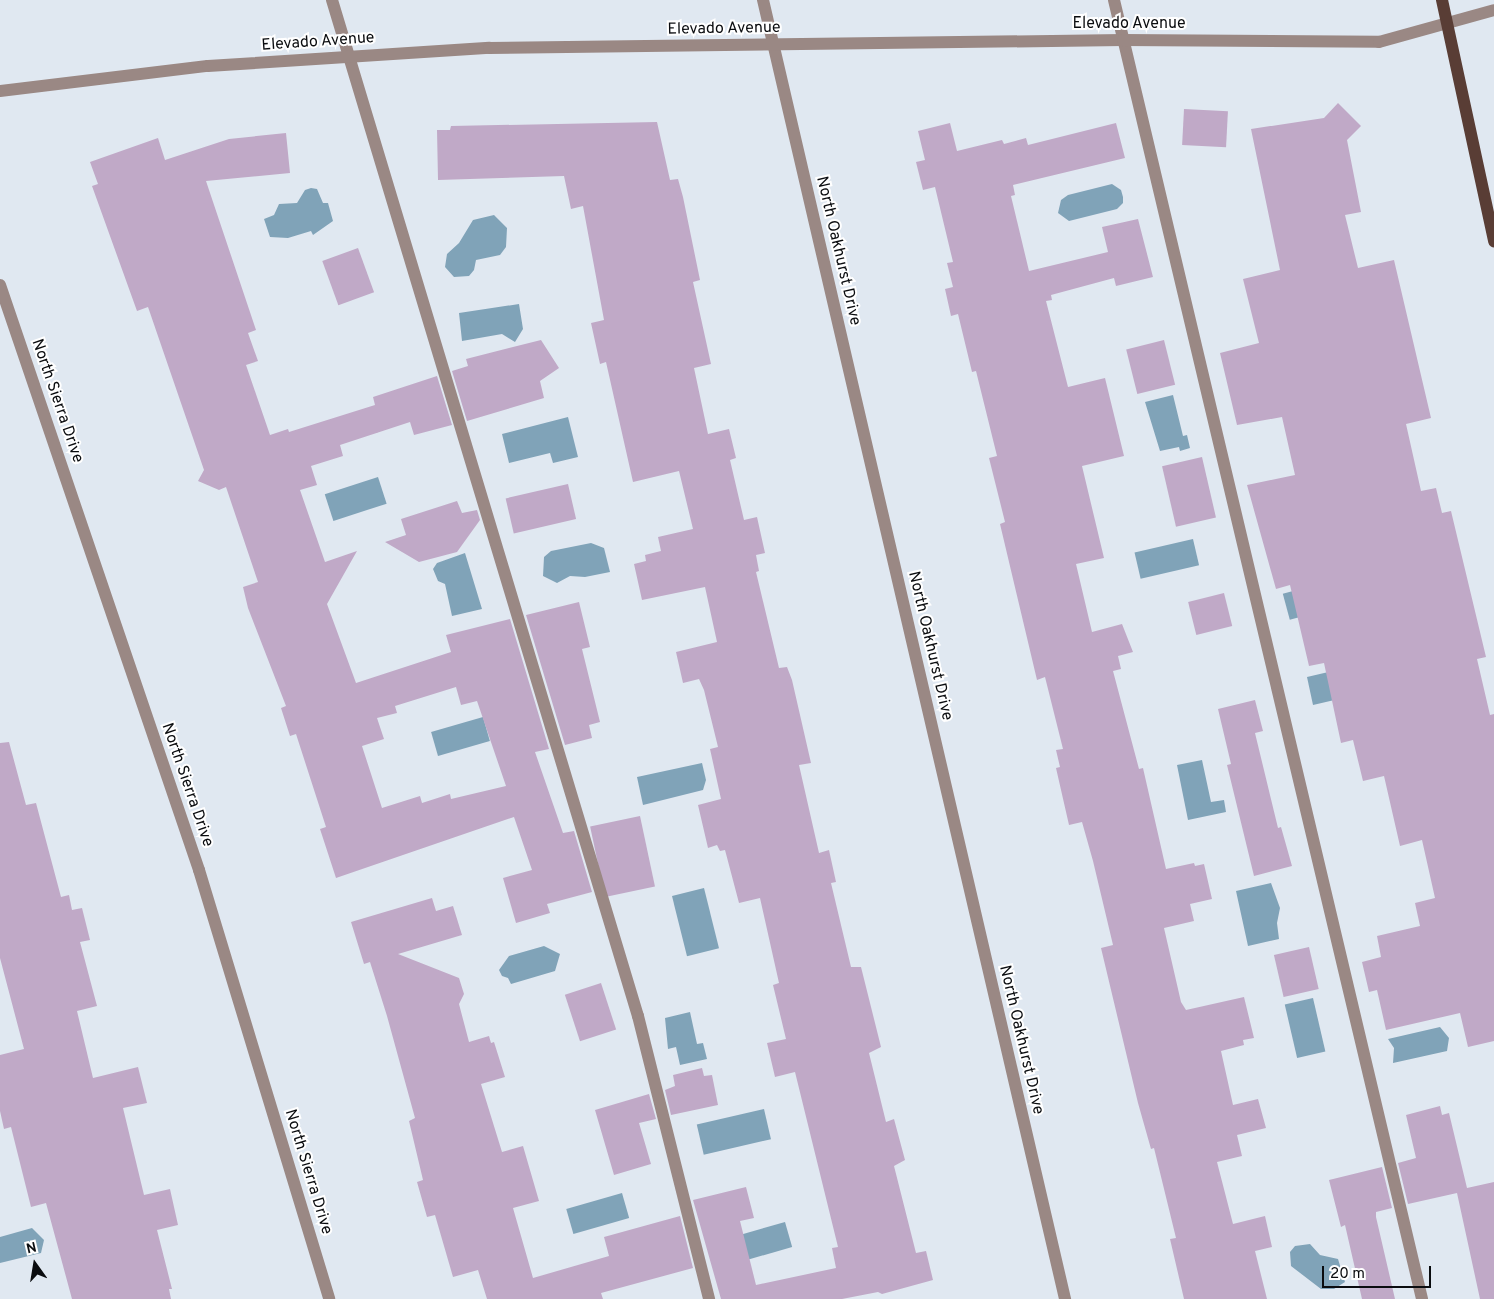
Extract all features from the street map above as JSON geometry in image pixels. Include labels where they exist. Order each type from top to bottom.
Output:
[{"type":"main road","points":[[1442,0],[1494,242]]},
{"type":"street","points":[[332,0],[638,1016],[709,1299]]},
{"type":"street","name":"North Oakhurst Drive","points":[[763,0],[1065,1299]]},
{"type":"street","points":[[1114,0],[1422,1299]]},
{"type":"street","name":"Elevado Avenue","points":[[0,91],[208,66],[489,48],[1123,40],[1379,42],[1494,10]]},
{"type":"street","name":"North Sierra Drive","points":[[0,285],[199,870],[329,1299]]},
{"type":"water","points":[[1112,184],[1121,190],[1123,197],[1123,203],[1117,209],[1069,221],[1058,213],[1061,200],[1068,195]]},
{"type":"water","points":[[317,189],[323,203],[328,203],[333,221],[313,235],[311,231],[288,238],[270,237],[264,219],[274,215],[279,204],[297,203],[305,190]]},
{"type":"water","points":[[494,215],[507,228],[506,247],[500,255],[476,260],[474,270],[469,276],[454,277],[445,267],[447,254],[459,243],[473,220]]},
{"type":"water","points":[[519,304],[523,329],[515,342],[502,334],[462,341],[459,313]]},
{"type":"water","points":[[1173,395],[1183,436],[1187,435],[1190,448],[1180,451],[1179,447],[1160,451],[1145,402]]},
{"type":"water","points":[[568,417],[578,457],[553,463],[550,453],[509,463],[502,434]]},
{"type":"water","points":[[378,477],[387,504],[333,521],[325,494]]},
{"type":"water","points":[[1193,539],[1199,565],[1141,579],[1135,552]]},
{"type":"water","points":[[591,543],[604,548],[610,572],[585,577],[570,576],[557,583],[543,576],[544,557],[551,551]]},
{"type":"water","points":[[465,553],[482,609],[452,616],[445,584],[438,581],[433,569],[437,563]]},
{"type":"water","points":[[1334,580],[1341,606],[1290,620],[1283,594]]},
{"type":"water","points":[[1367,663],[1356,695],[1313,705],[1307,677]]},
{"type":"water","points":[[483,717],[490,741],[438,756],[431,732]]},
{"type":"water","points":[[1202,760],[1211,802],[1224,800],[1226,812],[1188,820],[1177,765]]},
{"type":"water","points":[[702,763],[706,780],[703,790],[643,805],[637,777]]},
{"type":"water","points":[[1271,883],[1280,908],[1277,923],[1279,939],[1248,946],[1236,891]]},
{"type":"water","points":[[704,888],[719,948],[687,956],[672,896]]},
{"type":"water","points":[[544,946],[560,954],[555,971],[511,984],[508,978],[502,976],[499,970],[509,956]]},
{"type":"water","points":[[1313,998],[1325,1052],[1297,1058],[1285,1005]]},
{"type":"water","points":[[690,1012],[697,1044],[703,1043],[707,1059],[680,1065],[676,1047],[668,1049],[665,1018]]},
{"type":"water","points":[[1440,1027],[1449,1038],[1447,1051],[1393,1063],[1394,1048],[1388,1039]]},
{"type":"water","points":[[764,1109],[771,1139],[704,1155],[697,1125]]},
{"type":"water","points":[[622,1193],[629,1218],[573,1234],[566,1209]]},
{"type":"water","points":[[785,1222],[792,1247],[729,1265],[722,1240]]},
{"type":"water","points":[[32,1228],[44,1240],[41,1253],[0,1263],[0,1237]]},
{"type":"water","points":[[1310,1244],[1320,1255],[1338,1259],[1345,1282],[1334,1289],[1321,1289],[1291,1266],[1290,1252],[1295,1246]]},
{"type":"building","points":[[1338,103],[1361,126],[1347,140],[1361,212],[1345,215],[1358,268],[1394,260],[1431,418],[1406,424],[1421,491],[1436,488],[1442,513],[1451,511],[1486,657],[1477,659],[1490,715],[1494,714],[1494,1041],[1468,1047],[1460,1013],[1386,1030],[1377,990],[1369,992],[1362,962],[1381,957],[1377,936],[1420,926],[1415,903],[1435,898],[1422,840],[1400,846],[1384,776],[1363,781],[1353,740],[1341,743],[1324,663],[1309,666],[1290,585],[1276,589],[1247,485],[1295,475],[1282,417],[1237,425],[1220,353],[1259,343],[1243,279],[1280,270],[1251,129],[1324,118]]},
{"type":"building","points":[[1184,109],[1228,111],[1226,147],[1182,145]]},
{"type":"building","points":[[657,122],[670,180],[678,179],[683,197],[700,280],[693,282],[711,364],[694,368],[708,434],[729,429],[736,458],[730,460],[744,520],[757,517],[765,553],[756,555],[759,571],[756,572],[779,668],[787,667],[792,680],[811,763],[799,765],[819,853],[829,850],[836,882],[831,883],[851,967],[861,967],[881,1047],[869,1053],[886,1122],[894,1119],[905,1160],[894,1166],[916,1253],[926,1251],[933,1280],[882,1294],[878,1292],[842,1299],[721,1299],[693,1200],[746,1187],[754,1218],[740,1221],[756,1285],[836,1268],[832,1248],[838,1247],[795,1072],[775,1077],[767,1043],[786,1039],[773,985],[779,983],[760,898],[739,903],[725,850],[720,851],[717,845],[708,848],[698,805],[721,799],[710,749],[718,747],[704,690],[699,679],[683,683],[676,652],[717,642],[705,587],[642,600],[634,564],[646,561],[645,555],[661,551],[658,537],[693,529],[679,471],[633,482],[606,362],[600,364],[591,323],[604,320],[583,206],[571,209],[564,176],[438,180],[437,130],[450,130],[451,126]]},
{"type":"building","points":[[950,123],[957,151],[1002,140],[1004,144],[1026,138],[1028,145],[1116,123],[1125,158],[1013,185],[1015,195],[1011,196],[1029,271],[1108,252],[1102,227],[1138,219],[1153,277],[1116,286],[1114,278],[1051,295],[1052,300],[1046,301],[1068,387],[1105,378],[1124,456],[1082,466],[1104,558],[1076,564],[1092,632],[1122,624],[1133,652],[1118,656],[1121,669],[1113,671],[1139,769],[1143,768],[1166,869],[1194,863],[1195,866],[1204,864],[1212,899],[1190,904],[1194,921],[1164,928],[1181,1002],[1186,1010],[1244,997],[1254,1038],[1243,1040],[1244,1045],[1221,1051],[1233,1105],[1258,1099],[1266,1128],[1237,1135],[1242,1156],[1217,1162],[1233,1224],[1265,1216],[1272,1247],[1255,1251],[1267,1299],[1184,1299],[1170,1239],[1176,1238],[1154,1148],[1151,1149],[1138,1103],[1101,948],[1113,945],[1082,822],[1069,825],[1056,768],[1060,767],[1056,750],[1063,749],[1045,677],[1037,680],[1000,524],[1005,522],[989,458],[997,456],[976,371],[972,372],[958,314],[951,316],[945,289],[953,287],[947,263],[953,262],[935,187],[923,190],[916,162],[925,160],[918,131]]},
{"type":"building","points":[[286,133],[290,173],[206,181],[256,330],[248,333],[258,361],[246,365],[270,435],[288,429],[289,432],[375,405],[373,397],[437,376],[452,425],[414,435],[410,422],[340,445],[343,456],[311,466],[317,485],[300,490],[325,562],[357,551],[327,604],[356,683],[451,652],[446,635],[510,619],[549,749],[535,752],[563,833],[574,831],[592,892],[547,904],[550,913],[516,923],[503,878],[532,870],[514,817],[336,878],[320,829],[326,827],[296,734],[290,736],[281,708],[286,706],[248,608],[243,587],[258,582],[226,487],[219,490],[198,481],[204,470],[148,307],[137,311],[92,186],[98,184],[90,162],[158,138],[165,160],[229,139]],"holes":[[[456,687],[461,705],[477,701],[506,786],[451,799],[450,794],[422,803],[420,796],[382,808],[362,746],[384,739],[377,718],[397,713],[395,706]]]},
{"type":"building","points":[[358,248],[374,292],[338,305],[322,261]]},
{"type":"building","points":[[541,340],[559,368],[540,381],[544,398],[467,421],[452,371],[468,366],[466,359]]},
{"type":"building","points":[[1164,340],[1175,385],[1137,394],[1126,349]]},
{"type":"building","points":[[1202,457],[1216,517],[1176,527],[1162,466]]},
{"type":"building","points":[[568,484],[576,519],[514,533],[506,498]]},
{"type":"building","points":[[457,501],[462,513],[477,510],[480,520],[457,552],[419,562],[385,542],[406,535],[401,519]]},
{"type":"building","points":[[1224,593],[1232,626],[1196,635],[1188,602]]},
{"type":"building","points":[[579,602],[590,647],[582,649],[600,722],[589,725],[592,738],[565,745],[526,615]]},
{"type":"building","points":[[1255,700],[1263,731],[1255,733],[1278,828],[1281,827],[1292,866],[1254,876],[1227,765],[1231,764],[1218,709]]},
{"type":"building","points":[[9,742],[26,805],[36,803],[61,897],[69,895],[72,910],[82,908],[90,940],[80,942],[97,1006],[77,1011],[93,1078],[138,1067],[147,1103],[123,1108],[144,1195],[170,1189],[178,1225],[157,1230],[172,1289],[169,1289],[171,1299],[72,1299],[46,1203],[31,1207],[11,1127],[4,1129],[0,1111],[0,1055],[24,1049],[0,958],[0,743]]},
{"type":"building","points":[[640,816],[655,886],[605,897],[590,827]]},
{"type":"building","points":[[432,898],[436,911],[453,906],[462,935],[398,954],[459,978],[464,994],[459,1004],[469,1042],[489,1036],[491,1043],[494,1042],[505,1077],[481,1084],[502,1152],[523,1146],[539,1201],[513,1208],[533,1278],[609,1256],[604,1237],[680,1216],[693,1268],[601,1293],[603,1299],[487,1299],[478,1270],[453,1277],[435,1215],[427,1217],[417,1182],[423,1180],[409,1121],[415,1118],[387,1016],[370,962],[364,964],[351,922]]},
{"type":"building","points":[[1309,947],[1319,989],[1284,997],[1274,955]]},
{"type":"building","points":[[601,983],[616,1030],[580,1041],[565,995]]},
{"type":"building","points":[[702,1068],[704,1076],[712,1075],[718,1105],[671,1115],[665,1090],[675,1086],[673,1075]]},
{"type":"building","points":[[649,1094],[656,1119],[639,1123],[651,1164],[614,1175],[595,1110]]},
{"type":"building","points":[[1440,1106],[1442,1115],[1449,1113],[1467,1188],[1494,1182],[1494,1299],[1480,1299],[1457,1193],[1408,1204],[1398,1163],[1416,1158],[1406,1115]]},
{"type":"building","points":[[1382,1167],[1392,1208],[1376,1212],[1376,1217],[1395,1299],[1362,1299],[1345,1225],[1341,1227],[1329,1180]]}]
